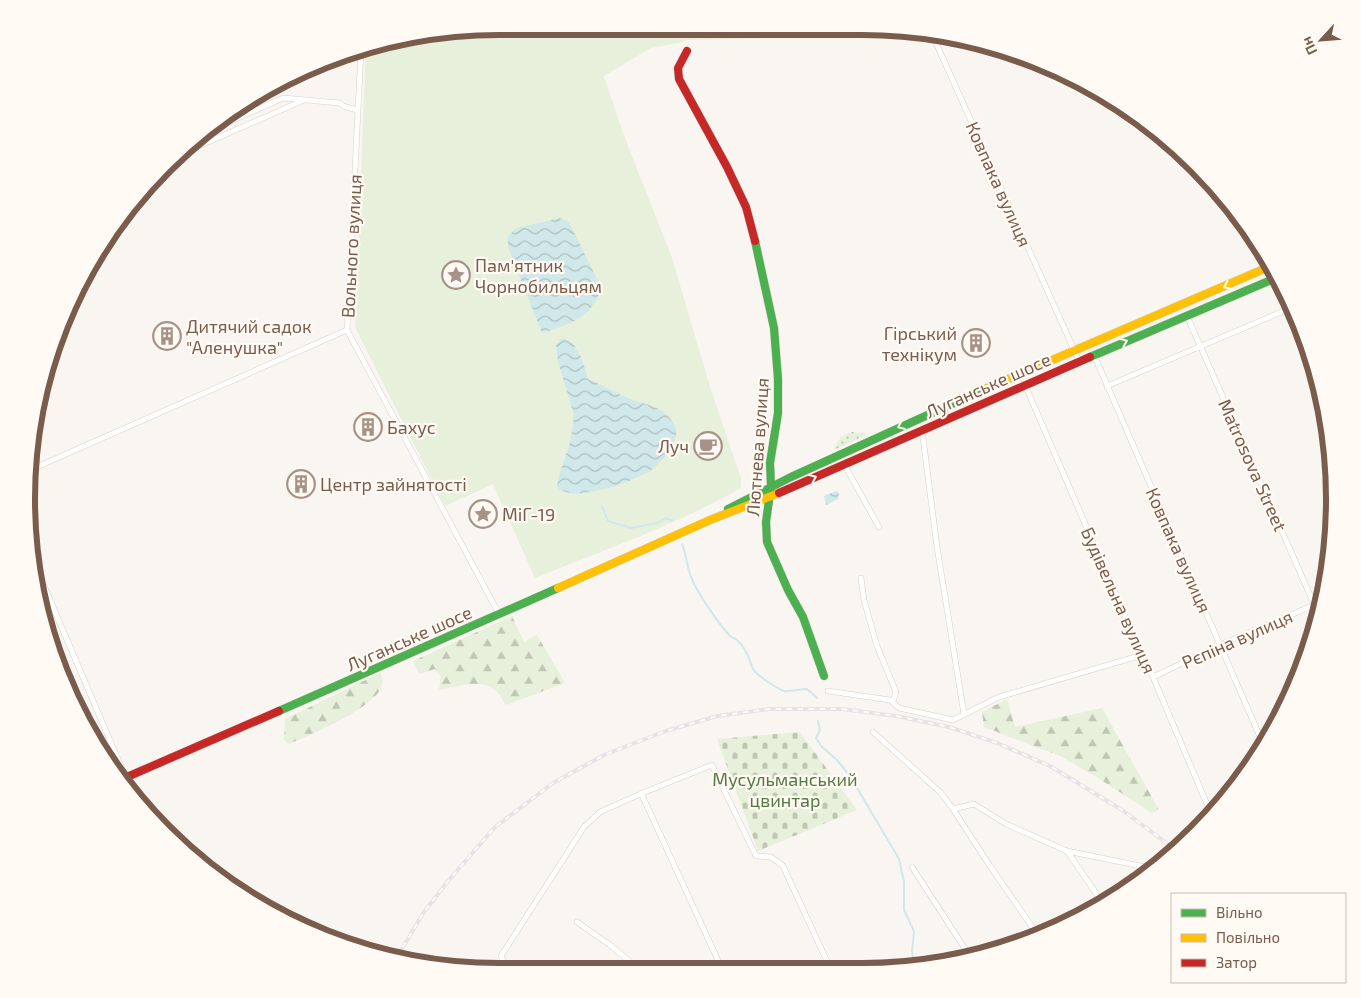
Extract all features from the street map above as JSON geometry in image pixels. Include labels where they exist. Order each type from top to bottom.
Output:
[{"type":"main road","name":"Лютнева вулиця","points":[[687,51],[678,68],[678,79],[727,167],[746,207],[757,247],[774,328],[778,380],[778,413],[770,463],[771,486],[766,522],[767,542],[788,590],[803,618],[824,676]]},
{"type":"main road","name":"Луганське шосе","points":[[710,520],[771,486],[918,418],[1265,269]]},
{"type":"main road","name":"Луганське шосе","points":[[128,777],[390,663],[710,520],[768,498],[1079,361],[1271,280]]},
{"type":"street","name":"Ковпака вулиця","points":[[935,41],[1079,361]]},
{"type":"street","name":"Вольного вулиця","points":[[360,57],[346,330],[499,614]]},
{"type":"street","points":[[228,122],[283,98],[340,103],[343,106],[358,110]]},
{"type":"street","points":[[197,147],[304,100]]},
{"type":"street","points":[[1107,386],[1286,310]]},
{"type":"street","name":"Matrosova Street","points":[[1187,316],[1314,602]]},
{"type":"street","points":[[36,467],[346,330]]},
{"type":"street","name":"Ковпака вулиця","points":[[1094,355],[1260,737]]},
{"type":"street","name":"Будівельна вулиця","points":[[1025,385],[1208,808]]},
{"type":"street","points":[[922,430],[937,546],[964,714]]},
{"type":"street","points":[[844,464],[879,527]]},
{"type":"street","points":[[861,578],[864,600],[877,646],[896,692],[893,702]]},
{"type":"street","points":[[43,585],[115,760]]},
{"type":"street","name":"Рєпіна вулиця","points":[[1153,677],[1220,645],[1313,605]]},
{"type":"street","points":[[828,691],[890,700],[899,708],[953,720],[999,697],[1142,655]]},
{"type":"street","points":[[874,732],[940,792],[1034,930]]},
{"type":"street","points":[[504,963],[501,956],[584,827],[600,812],[641,793],[712,765],[756,856],[772,857],[783,866],[828,963]]},
{"type":"street","points":[[641,793],[719,963]]},
{"type":"street","points":[[953,809],[974,804],[1006,824],[1067,851],[1144,867]]},
{"type":"street","points":[[1067,851],[1099,898]]},
{"type":"street","points":[[912,867],[966,951]]},
{"type":"street","points":[[577,922],[632,963]]},
{"type":"green space","points":[[824,35],[686,40],[651,48],[604,76],[623,133],[672,258],[711,390],[741,478],[741,488],[691,514],[535,578],[493,484],[445,506],[355,327],[366,55],[408,44],[469,36]]},
{"type":"green space","points":[[852,432],[869,434],[834,450],[841,437]]},
{"type":"green space","points":[[512,616],[524,642],[537,635],[565,683],[506,705],[498,693],[491,687],[469,684],[439,690],[441,677],[435,669],[419,674],[413,661]]},
{"type":"green space","points":[[380,673],[382,676],[381,688],[376,696],[366,704],[325,728],[289,744],[284,740],[285,719]]},
{"type":"green space","points":[[1007,699],[1015,727],[1102,708],[1159,810],[1152,813],[1060,756],[984,727],[982,712]]},
{"type":"green space","name":"Мусульманський цвинтар","points":[[800,732],[857,810],[758,851],[717,739]]},
{"type":"water","points":[[560,218],[569,222],[601,287],[598,297],[587,312],[571,323],[542,333],[508,247],[508,237],[516,228]]},
{"type":"water","points":[[562,338],[568,340],[577,349],[588,379],[630,399],[658,409],[672,421],[676,429],[675,440],[666,456],[654,468],[635,479],[606,489],[576,493],[565,492],[557,487],[571,439],[574,415],[558,362],[556,345]]},
{"type":"water","points":[[836,491],[839,493],[838,499],[826,505],[824,496]]},
{"type":"waterway","points":[[602,506],[608,521],[631,528],[657,523],[666,518],[672,521]]},
{"type":"waterway","points":[[682,544],[690,574],[697,589],[725,630],[744,648],[755,672],[767,682],[784,691],[807,689],[817,698]]},
{"type":"waterway","points":[[818,721],[820,730],[816,738],[821,746],[837,760],[850,776],[899,859],[904,882],[904,910],[914,931],[912,951],[914,960]]},
{"type":"railway","points":[[400,952],[424,912],[495,827],[553,783],[604,755],[663,732],[717,716],[769,709],[842,709],[896,716],[949,727],[997,743],[1050,766],[1122,810],[1170,846]]},
{"type":"traffic: fast","points":[[755,241],[774,328],[778,379],[778,413],[770,463],[771,486],[766,522],[767,542],[788,590],[803,617],[824,676]]},
{"type":"traffic: fast","points":[[1090,357],[1271,280]]},
{"type":"traffic: fast","points":[[728,509],[791,477],[985,389]]},
{"type":"traffic: fast","points":[[279,711],[558,588]]},
{"type":"traffic: slow","points":[[985,389],[1265,269]]},
{"type":"traffic: slow","points":[[558,588],[710,520],[779,493]]},
{"type":"traffic: jam","points":[[687,51],[678,68],[679,79],[727,167],[746,207],[755,241]]},
{"type":"traffic: jam","points":[[779,493],[1090,357]]},
{"type":"traffic: jam","points":[[128,777],[279,711]]},
{"type":"place","name":"Пам'ятник Чорнобильцям","points":[[456,275]]},
{"type":"place","name":"Дитячий садок \"Аленушка\"","points":[[167,336]]},
{"type":"place","name":"Гірський технікум","points":[[976,343]]},
{"type":"place","name":"Бахус","points":[[368,427]]},
{"type":"place","name":"Луч","points":[[708,446]]},
{"type":"place","name":"Центр зайнятості","points":[[301,484]]},
{"type":"place","name":"МіГ-19","points":[[483,514]]}]
